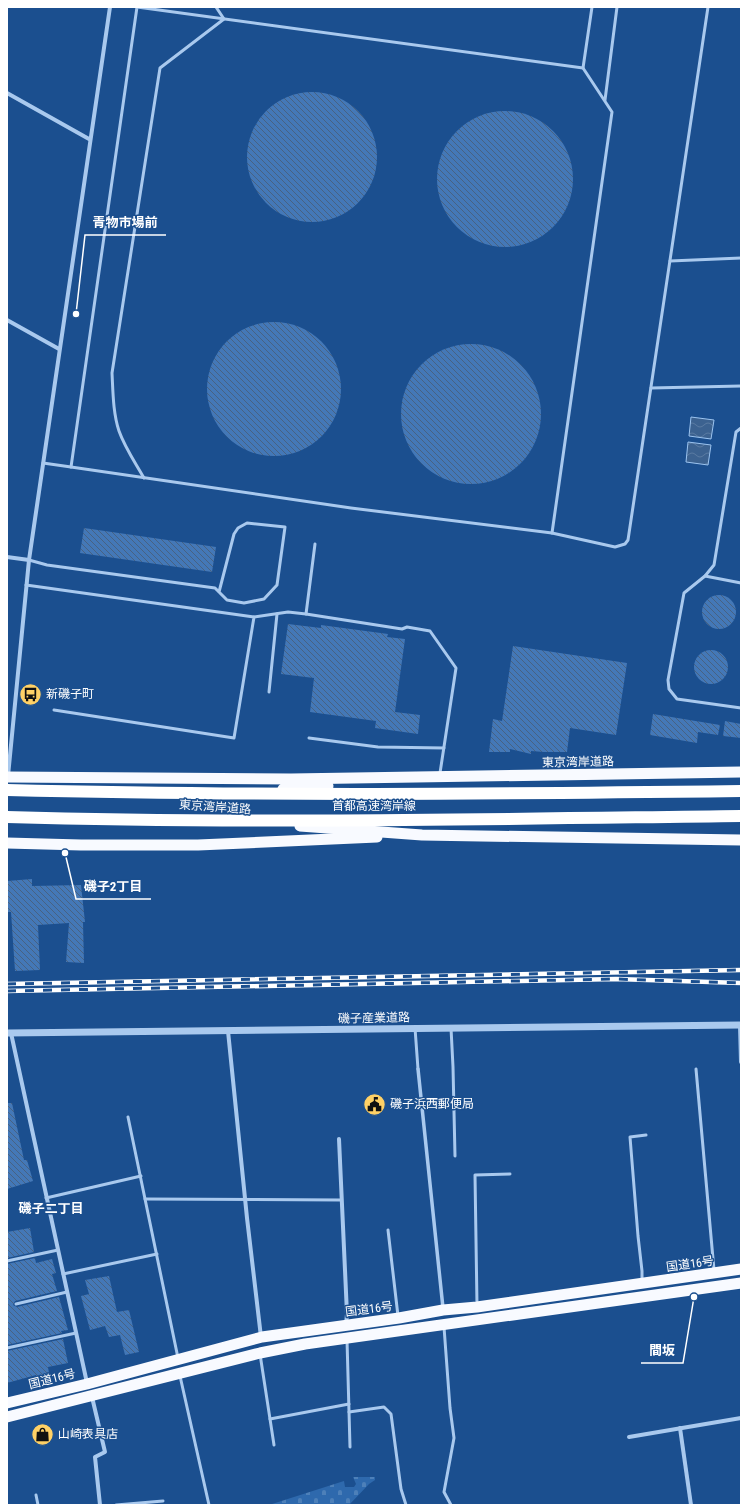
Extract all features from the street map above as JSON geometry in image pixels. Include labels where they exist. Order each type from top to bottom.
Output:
[{"type":"highway","name":"東京湾岸道路","points":[[8,777],[290,780],[741,772]]},
{"type":"highway","name":"東京湾岸道路","points":[[7,795],[164,797],[327,786],[416,777]]},
{"type":"highway","name":"首都高速湾岸線","points":[[7,790],[131,793],[384,794],[741,791]]},
{"type":"highway","name":"東京湾岸道路","points":[[7,813],[173,817],[422,835],[741,840]]},
{"type":"highway","name":"首都高速湾岸線","points":[[7,817],[133,821],[465,820],[741,816]]},
{"type":"highway","name":"東京湾岸道路","points":[[7,842],[81,845],[198,846],[422,835]]},
{"type":"highway","name":"国道16号","points":[[7,1403],[87,1384],[262,1337],[399,1318],[443,1310],[477,1307],[741,1269]]},
{"type":"highway","points":[[7,1417],[260,1353],[305,1344],[741,1283]]},
{"type":"street","points":[[8,777],[29,560],[110,7]]},
{"type":"street","points":[[7,93],[90,139]]},
{"type":"street","points":[[7,320],[59,349]]},
{"type":"street","points":[[7,557],[29,560]]},
{"type":"street","points":[[740,1025],[741,1062]]},
{"type":"street","name":"磯子産業道路","points":[[9,1033],[740,1025]]},
{"type":"street","points":[[228,1031],[262,1337]]},
{"type":"street","points":[[9,1033],[87,1384]]},
{"type":"street","points":[[418,1069],[443,1310]]},
{"type":"street","points":[[339,1139],[347,1314],[346,1325]]},
{"type":"street","points":[[92,1395],[105,1452],[95,1457],[100,1505]]},
{"type":"street","points":[[629,1437],[741,1418]]},
{"type":"street","points":[[680,1428],[691,1505]]},
{"type":"lane","points":[[71,467],[137,7],[583,68]]},
{"type":"lane","points":[[216,7],[224,19]]},
{"type":"lane","points":[[552,533],[612,112],[583,68],[592,7]]},
{"type":"lane","points":[[605,101],[617,7]]},
{"type":"lane","points":[[43,463],[351,508],[552,533],[614,547],[625,544],[628,540],[708,7]]},
{"type":"lane","points":[[144,478],[128,451],[119,430],[113,402],[112,373],[160,68],[224,19]]},
{"type":"lane","points":[[670,261],[741,258]]},
{"type":"lane","points":[[651,388],[741,386]]},
{"type":"lane","points":[[741,428],[736,432],[714,565],[705,576],[684,593],[668,680],[669,689],[672,695],[677,699],[741,708]]},
{"type":"lane","points":[[29,560],[47,565],[215,588],[219,592],[228,600],[244,603],[264,599],[277,585],[286,527],[247,523],[238,528],[234,534],[219,592]]},
{"type":"lane","points":[[306,614],[315,544]]},
{"type":"lane","points":[[705,576],[741,583]]},
{"type":"lane","points":[[26,585],[254,617],[288,612],[402,629],[407,627],[430,631],[456,668],[440,777]]},
{"type":"lane","points":[[269,692],[277,614]]},
{"type":"lane","points":[[54,710],[234,738],[254,617]]},
{"type":"lane","points":[[309,738],[378,747],[444,748]]},
{"type":"lane","points":[[415,1028],[418,1069]]},
{"type":"lane","points":[[451,1028],[455,1156]]},
{"type":"lane","points":[[696,1069],[714,1254],[714,1274]]},
{"type":"lane","points":[[128,1117],[178,1359]]},
{"type":"lane","points":[[642,1284],[630,1137],[646,1135]]},
{"type":"lane","points":[[477,1307],[476,1175],[510,1174]]},
{"type":"lane","points":[[46,1198],[140,1176]]},
{"type":"lane","points":[[145,1199],[341,1200]]},
{"type":"lane","points":[[388,1230],[399,1318]]},
{"type":"lane","points":[[7,1261],[58,1250]]},
{"type":"lane","points":[[63,1274],[156,1254]]},
{"type":"lane","points":[[16,1304],[67,1292]]},
{"type":"lane","points":[[443,1310],[450,1408],[454,1438],[444,1492],[451,1505]]},
{"type":"lane","points":[[7,1348],[76,1333]]},
{"type":"lane","points":[[347,1338],[350,1447]]},
{"type":"lane","points":[[260,1353],[274,1445]]},
{"type":"lane","points":[[180,1374],[208,1505]]},
{"type":"lane","points":[[270,1419],[349,1404]]},
{"type":"lane","points":[[349,1412],[384,1407],[391,1414],[401,1489],[406,1505]]},
{"type":"lane","points":[[36,1495],[38,1505]]},
{"type":"lane","points":[[116,1505],[163,1500]]},
{"type":"green space","points":[[353,1477],[375,1477],[375,1480],[369,1484],[349,1505],[269,1505],[344,1481],[345,1487],[354,1487],[356,1484]]},
{"type":"water","points":[[691,417],[714,420],[711,439],[689,436]]},
{"type":"water","points":[[688,442],[711,445],[708,465],[686,462]]},
{"type":"building","points":[[318,92],[343,99],[358,111],[370,126],[376,144],[376,170],[370,188],[358,203],[343,215],[325,221],[306,222],[281,215],[266,203],[254,188],[248,170],[247,151],[254,126],[266,111],[281,99],[299,93]]},
{"type":"building","points":[[505,111],[525,114],[537,119],[553,131],[565,147],[570,159],[573,179],[570,199],[565,211],[553,227],[537,239],[525,244],[505,247],[485,244],[473,239],[457,227],[445,211],[440,199],[437,179],[440,159],[445,147],[457,131],[473,119],[485,114]]},
{"type":"building","points":[[281,322],[306,330],[326,347],[336,363],[340,376],[340,402],[336,415],[330,426],[316,441],[300,451],[287,455],[267,456],[242,448],[222,431],[212,415],[208,402],[207,382],[215,357],[232,337],[248,327],[261,323]]},
{"type":"building","points":[[478,344],[504,352],[525,370],[536,387],[540,400],[540,428],[536,441],[529,453],[515,468],[498,479],[485,483],[464,484],[438,476],[417,458],[406,441],[402,428],[401,407],[409,381],[427,360],[444,349],[457,345]]},
{"type":"building","points":[[84,528],[216,547],[212,572],[80,553]]},
{"type":"building","points":[[716,595],[722,595],[731,600],[735,606],[735,618],[731,624],[722,629],[716,629],[707,624],[702,615],[702,609],[707,600]]},
{"type":"building","points":[[288,624],[321,628],[321,625],[388,634],[387,637],[405,639],[395,712],[420,715],[418,734],[375,728],[376,721],[310,712],[314,678],[281,674]]},
{"type":"building","points":[[513,646],[627,663],[616,735],[570,728],[567,752],[531,751],[531,754],[510,749],[510,752],[489,752],[493,719],[502,721]]},
{"type":"building","points":[[708,650],[714,650],[723,655],[727,661],[727,673],[723,679],[714,684],[708,684],[699,679],[694,670],[694,664],[699,655]]},
{"type":"building","points":[[653,714],[720,725],[718,735],[698,732],[697,743],[650,735]]},
{"type":"building","points":[[725,721],[741,724],[741,738],[723,736]]},
{"type":"building","points":[[32,879],[32,886],[81,885],[85,922],[83,922],[84,963],[66,962],[69,923],[38,925],[40,970],[15,971],[11,912],[7,912],[7,881]]},
{"type":"building","points":[[7,1103],[12,1103],[24,1160],[27,1160],[33,1181],[7,1189]]},
{"type":"building","points":[[30,1228],[34,1252],[7,1258],[7,1232]]},
{"type":"building","points":[[35,1258],[36,1263],[52,1259],[56,1273],[52,1274],[57,1291],[15,1301],[13,1305],[17,1307],[59,1297],[68,1330],[61,1331],[62,1333],[7,1345],[7,1264]]},
{"type":"building","points":[[109,1276],[117,1312],[129,1310],[139,1352],[125,1355],[120,1335],[109,1337],[105,1326],[90,1330],[81,1296],[89,1294],[85,1280]]},
{"type":"building","points":[[63,1339],[68,1363],[48,1367],[50,1379],[37,1381],[36,1375],[7,1383],[7,1351]]},
{"type":"railway","points":[[7,984],[741,970]]},
{"type":"railway","points":[[7,991],[616,979],[741,983]]},
{"type":"place","name":"青物市場前","points":[[76,314]]},
{"type":"place","name":"新磯子町","points":[[30,694]]},
{"type":"place","name":"磯子2丁目","points":[[65,853]]},
{"type":"place","name":"磯子浜西郵便局","points":[[375,1104]]},
{"type":"place","name":"間坂","points":[[694,1297]]},
{"type":"place","name":"山崎表具店","points":[[42,1434]]},
{"type":"district","name":"磯子二丁目","points":[[51,1208]]}]
